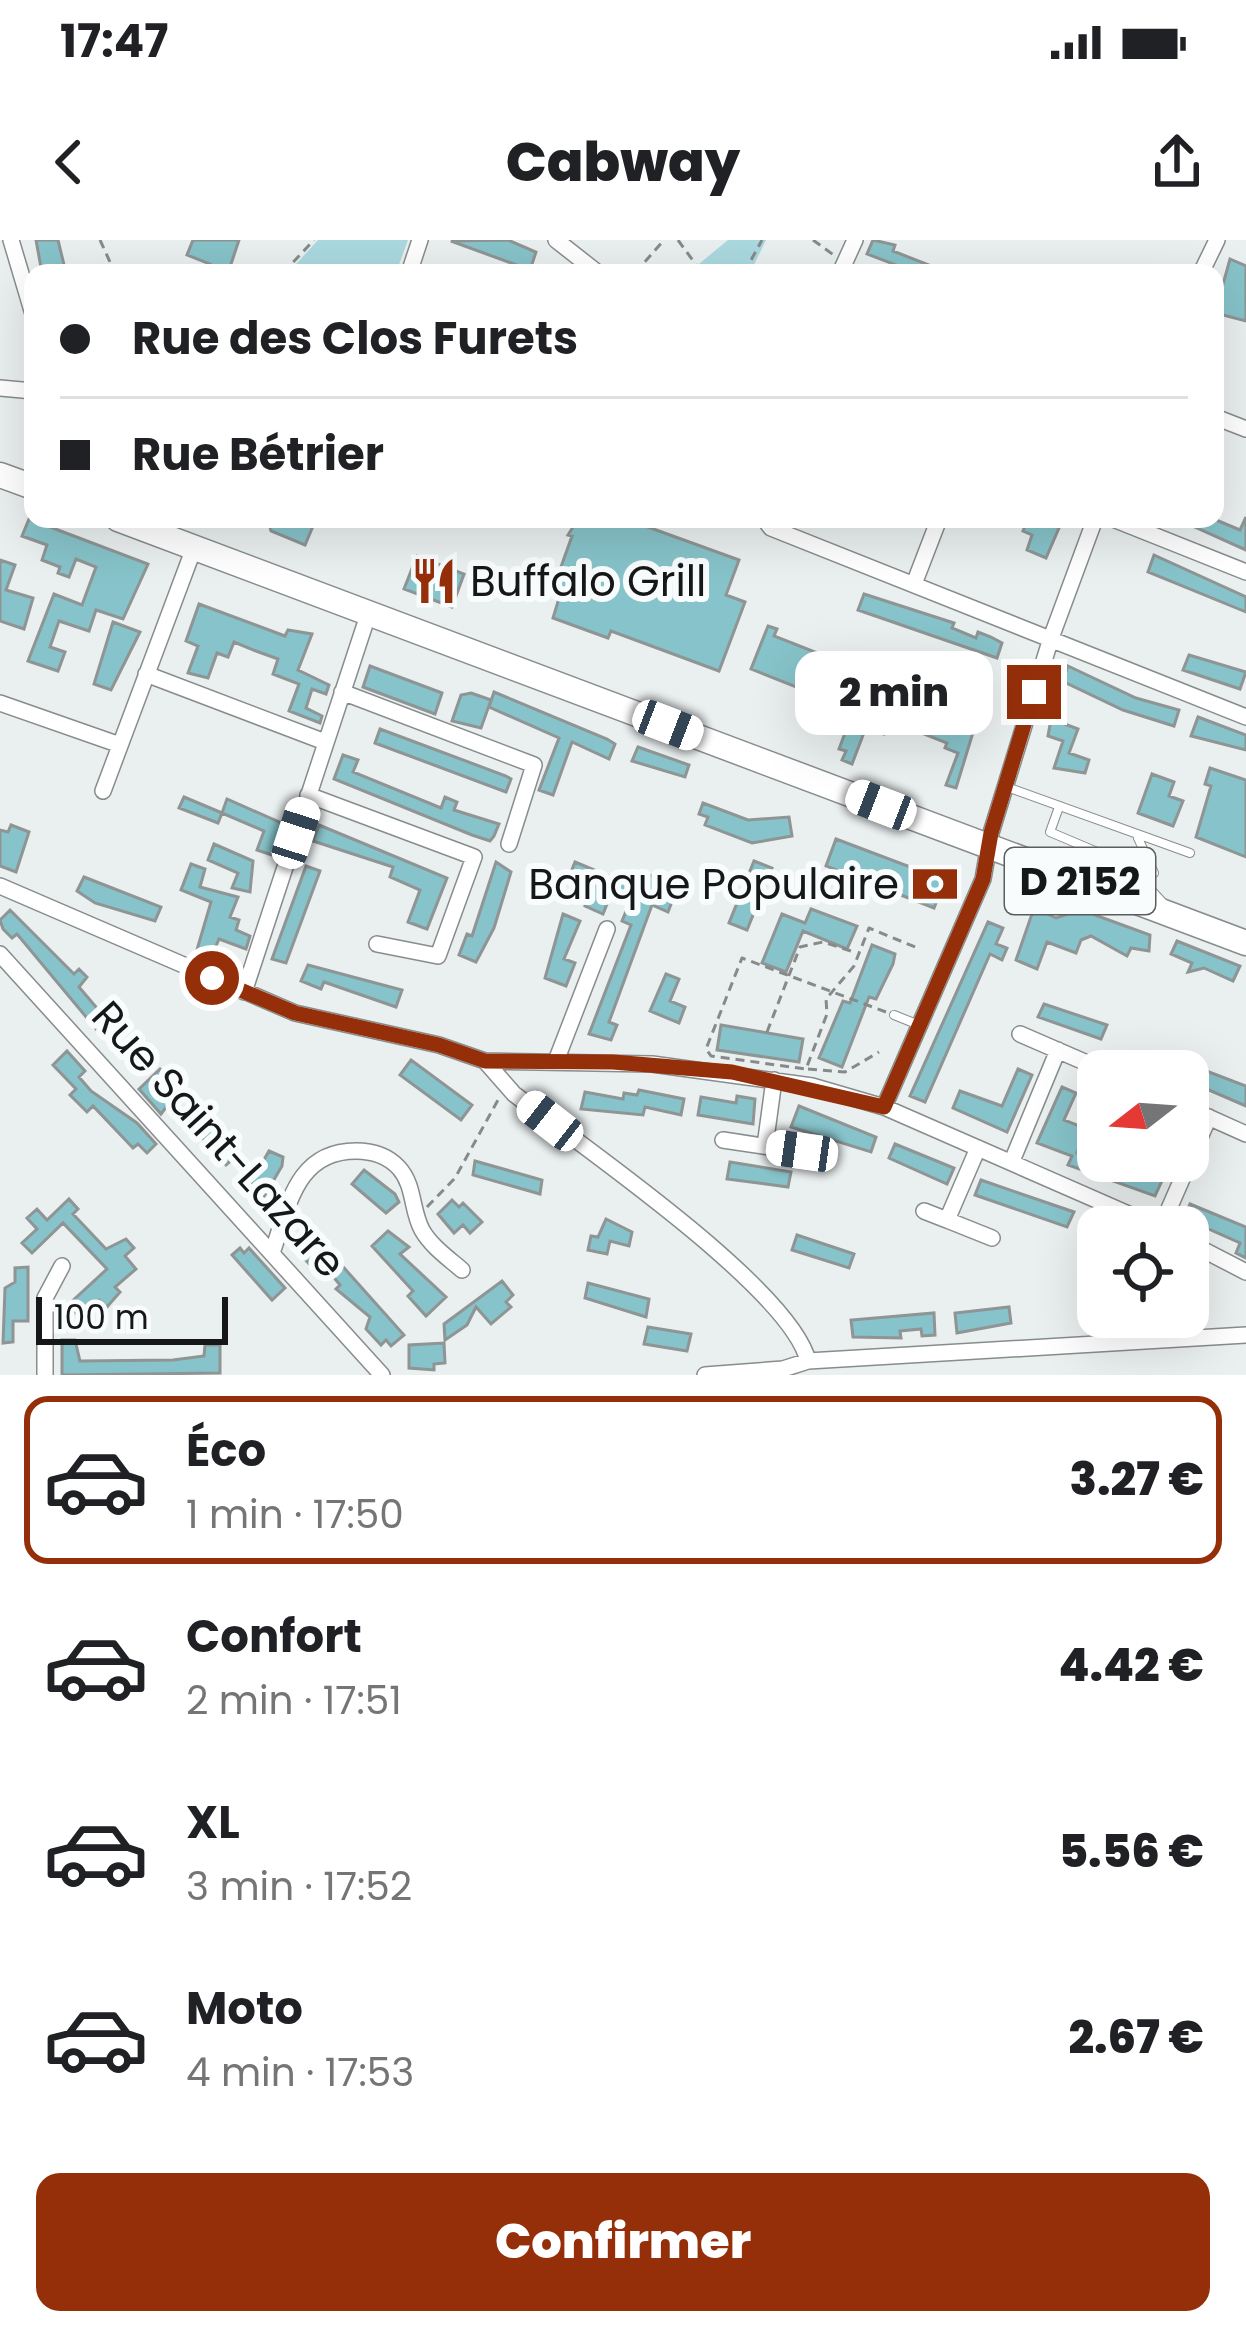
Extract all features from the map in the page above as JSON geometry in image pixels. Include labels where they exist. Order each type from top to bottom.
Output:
[{"type":"main road","name":"D 2152","points":[[151,528],[1246,944]]},
{"type":"street","points":[[10,240],[24,285]]},
{"type":"street","points":[[561,242],[587,264]]},
{"type":"street","points":[[783,528],[1246,717]]},
{"type":"street","points":[[914,584],[936,528]]},
{"type":"street","points":[[884,1107],[983,879],[988,847],[1051,638],[1092,528]]},
{"type":"street","points":[[1136,528],[1246,572]]},
{"type":"street","points":[[103,791],[194,548]]},
{"type":"street","points":[[244,992],[369,611]]},
{"type":"street","points":[[146,674],[325,742]]},
{"type":"street","points":[[342,692],[534,765],[509,844]]},
{"type":"street","points":[[0,703],[120,745]]},
{"type":"street","points":[[308,795],[474,857],[438,956],[377,944]]},
{"type":"street","points":[[0,886],[295,1013],[439,1045],[485,1061],[652,1064],[774,1080],[884,1107],[1112,1206]]},
{"type":"street","points":[[556,1061],[607,928]]},
{"type":"street","name":"Rue Saint-Lazare","points":[[0,954],[382,1375]]},
{"type":"street","points":[[1020,1034],[1077,1058]]},
{"type":"street","points":[[1012,1161],[1058,1050]]},
{"type":"street","points":[[485,1061],[506,1086],[712,1250],[799,1334],[808,1360]]},
{"type":"street","points":[[765,1146],[774,1080]]},
{"type":"street","points":[[1209,1118],[1246,1134]]},
{"type":"street","points":[[723,1140],[802,1151]]},
{"type":"street","points":[[947,1220],[978,1148]]},
{"type":"street","points":[[273,1250],[306,1167],[327,1155],[379,1153],[399,1168],[435,1247],[462,1270]]},
{"type":"street","points":[[924,1211],[992,1238]]},
{"type":"street","points":[[1209,1253],[1246,1272]]},
{"type":"street","points":[[45,1375],[45,1298],[62,1266]]},
{"type":"street","points":[[705,1375],[783,1369],[808,1360],[1246,1335]]},
{"type":"lane","points":[[1005,787],[1190,853]]},
{"type":"lane","points":[[1059,807],[1050,832],[1128,865],[1172,915]]},
{"type":"lane","points":[[1137,836],[1154,873]]},
{"type":"lane","points":[[1013,856],[1026,894],[1056,910],[1105,890]]},
{"type":"lane","points":[[894,1015],[919,1025]]},
{"type":"path","points":[[291,264],[314,240]]},
{"type":"path","points":[[643,264],[664,240]]},
{"type":"path","points":[[813,240],[839,264]]},
{"type":"path","points":[[806,1069],[827,1014],[830,991],[854,966],[855,952],[868,928],[920,949]]},
{"type":"path","points":[[767,1032],[800,947],[823,942],[855,952]]},
{"type":"path","points":[[879,1052],[844,1072],[711,1056],[706,1049],[744,956],[894,1015]]},
{"type":"path","points":[[418,1216],[455,1178],[506,1086]]},
{"type":"shaded area","points":[[318,240],[408,240],[399,264],[296,264]]},
{"type":"shaded area","points":[[728,240],[766,240],[754,264],[699,264]]},
{"type":"building","points":[[36,240],[58,240],[64,264],[40,264]]},
{"type":"building","points":[[193,240],[239,240],[231,264],[210,264],[187,255]]},
{"type":"building","points":[[508,240],[536,252],[532,264],[514,264],[451,241]]},
{"type":"building","points":[[873,240],[895,245],[893,251],[926,264],[893,264],[867,254]]},
{"type":"building","points":[[1230,259],[1246,266],[1246,321],[1224,315],[1224,281]]},
{"type":"building","points":[[1246,517],[1246,550],[1197,528],[1224,528],[1224,523],[1240,530]]},
{"type":"building","points":[[25,528],[53,528],[148,564],[123,619],[96,610],[89,631],[59,621],[50,647],[65,652],[58,671],[28,661],[54,594],[82,605],[96,567],[76,559],[69,577],[58,573],[60,567],[42,560],[47,545],[22,536]]},
{"type":"building","points":[[270,528],[312,528],[305,545]]},
{"type":"building","points":[[572,528],[651,528],[739,560],[726,595],[745,602],[719,671],[611,631],[608,638],[553,618],[560,595],[552,592],[572,536],[568,535]]},
{"type":"building","points":[[1059,528],[1046,558],[1027,550],[1032,535],[1023,531]]},
{"type":"building","points":[[1154,555],[1246,597],[1246,612],[1148,572]]},
{"type":"building","name":"Buffalo Grill","points":[[417,556],[464,574],[452,607],[404,589]]},
{"type":"building","points":[[0,560],[15,565],[6,590],[33,598],[24,629],[0,621]]},
{"type":"building","points":[[864,594],[954,623],[952,628],[976,638],[978,632],[991,637],[1002,643],[997,658],[858,610]]},
{"type":"building","points":[[199,604],[285,636],[288,630],[312,634],[298,670],[329,685],[326,694],[312,689],[306,708],[322,716],[320,723],[289,711],[299,684],[273,674],[278,659],[234,642],[228,657],[217,653],[208,678],[188,673],[198,646],[186,641]]},
{"type":"building","points":[[113,622],[140,632],[111,690],[94,684]]},
{"type":"building","points":[[768,626],[777,629],[774,636],[838,661],[824,698],[751,669]]},
{"type":"building","points":[[1189,655],[1246,672],[1240,689],[1183,670]]},
{"type":"building","points":[[886,660],[908,669],[906,674],[971,700],[968,709],[979,713],[956,788],[946,785],[958,753],[945,748],[947,743],[889,720],[884,734],[865,730],[852,764],[842,760],[846,751],[839,749],[854,709],[866,714]]},
{"type":"building","points":[[370,666],[442,693],[435,714],[363,687]]},
{"type":"building","points":[[1068,666],[1136,698],[1179,710],[1174,726],[1123,710],[1062,681]]},
{"type":"building","points":[[494,692],[607,739],[615,744],[609,759],[572,742],[553,795],[539,790],[559,738],[489,707]]},
{"type":"building","points":[[471,693],[491,700],[481,728],[452,721],[461,695]]},
{"type":"building","points":[[1198,717],[1246,735],[1246,750],[1191,736]]},
{"type":"building","points":[[1051,719],[1078,729],[1069,753],[1089,760],[1085,773],[1054,768],[1063,741],[1048,736]]},
{"type":"building","points":[[380,729],[506,776],[511,779],[506,792],[375,743]]},
{"type":"building","points":[[638,747],[689,765],[685,777],[632,761]]},
{"type":"building","points":[[343,755],[358,760],[353,772],[441,808],[445,797],[457,802],[454,810],[499,824],[494,836],[490,841],[472,835],[334,779]]},
{"type":"building","points":[[1210,768],[1246,780],[1246,857],[1196,837],[1211,786],[1205,784]]},
{"type":"building","points":[[1152,774],[1174,782],[1169,796],[1183,801],[1173,826],[1138,813]]},
{"type":"building","points":[[184,797],[222,813],[218,823],[179,808]]},
{"type":"building","points":[[227,799],[286,825],[275,856],[257,850],[264,831],[222,813]]},
{"type":"building","points":[[703,803],[748,820],[789,817],[792,836],[752,843],[705,825],[708,817],[699,814]]},
{"type":"building","points":[[11,825],[29,832],[16,872],[0,866],[0,830],[8,832]]},
{"type":"building","points":[[319,825],[447,878],[427,929],[408,922],[420,890],[390,877],[393,867],[313,841]]},
{"type":"building","points":[[836,839],[945,880],[934,908],[826,866]]},
{"type":"building","points":[[214,844],[253,861],[250,892],[232,888],[238,873],[208,860]]},
{"type":"building","points":[[754,861],[772,868],[747,930],[729,923]]},
{"type":"building","points":[[496,862],[511,872],[494,928],[476,962],[459,955],[467,934],[472,936]]},
{"type":"building","points":[[575,862],[623,882],[627,873],[660,879],[655,890],[673,899],[668,912],[652,905],[609,1022],[617,1025],[611,1040],[589,1034],[631,925],[622,921],[632,897],[613,889],[603,914],[585,906],[595,882],[571,872]]},
{"type":"building","points":[[191,864],[205,869],[200,887],[238,897],[230,917],[239,920],[236,930],[250,936],[246,949],[219,939],[211,958],[196,953],[211,902],[181,890]]},
{"type":"building","points":[[306,866],[320,871],[286,963],[272,959]]},
{"type":"building","points":[[84,877],[161,907],[155,921],[95,903],[77,891]]},
{"type":"building","points":[[1089,907],[1095,915],[1150,935],[1149,951],[1131,948],[1127,956],[1091,936],[1081,940],[1076,953],[1047,942],[1037,969],[1016,960],[1034,908],[1056,918]]},
{"type":"building","points":[[811,909],[857,926],[847,949],[803,931],[786,972],[762,963],[782,914],[805,923]]},
{"type":"building","points":[[10,910],[74,974],[79,969],[87,977],[79,987],[107,1020],[97,1030],[17,934],[12,938],[3,929],[0,920]]},
{"type":"building","points":[[563,914],[580,921],[564,959],[575,963],[566,986],[545,978]]},
{"type":"building","points":[[988,922],[1003,928],[996,944],[1007,948],[1002,960],[990,954],[925,1102],[910,1096]]},
{"type":"building","points":[[1177,941],[1240,966],[1233,981],[1204,968],[1188,972],[1192,963],[1171,954]]},
{"type":"building","points":[[872,945],[895,954],[893,964],[876,999],[869,997],[842,1067],[819,1058],[843,1001],[850,1003]]},
{"type":"building","points":[[308,965],[402,990],[396,1007],[324,982],[321,989],[301,981]]},
{"type":"building","points":[[666,974],[679,979],[670,1001],[685,1007],[679,1023],[650,1011]]},
{"type":"building","points":[[1044,1004],[1107,1025],[1101,1039],[1038,1017]]},
{"type":"building","points":[[721,1025],[803,1039],[799,1062],[717,1050]]},
{"type":"building","points":[[67,1051],[85,1071],[79,1077],[91,1091],[137,1123],[156,1144],[147,1153],[138,1144],[133,1148],[93,1106],[87,1112],[70,1095],[76,1089],[53,1065]]},
{"type":"building","points":[[411,1060],[472,1105],[461,1120],[400,1075]]},
{"type":"building","points":[[160,1069],[181,1087],[161,1114],[139,1089]]},
{"type":"building","points":[[1018,1069],[1032,1075],[1007,1132],[953,1108],[960,1091],[1002,1106]]},
{"type":"building","points":[[1209,1072],[1246,1086],[1246,1106],[1209,1090]]},
{"type":"building","points":[[1062,1087],[1076,1093],[1064,1120],[1077,1125],[1077,1168],[1068,1165],[1072,1156],[1037,1143]]},
{"type":"building","points":[[639,1090],[684,1099],[681,1115],[645,1107],[643,1115],[581,1109],[585,1092],[623,1099],[624,1093],[637,1095]]},
{"type":"building","points":[[737,1096],[755,1099],[753,1124],[698,1115],[701,1097],[736,1103]]},
{"type":"building","points":[[207,1105],[215,1129],[239,1154],[226,1165],[187,1121]]},
{"type":"building","points":[[799,1106],[876,1137],[871,1152],[791,1127]]},
{"type":"building","points":[[895,1144],[954,1168],[947,1184],[889,1158]]},
{"type":"building","points":[[269,1151],[283,1157],[282,1166],[262,1200],[246,1191]]},
{"type":"building","points":[[475,1161],[542,1180],[540,1194],[473,1175]]},
{"type":"building","points":[[730,1162],[791,1172],[788,1187],[727,1179]]},
{"type":"building","points":[[364,1170],[395,1194],[399,1202],[386,1213],[352,1184]]},
{"type":"building","points":[[981,1180],[1074,1212],[1067,1227],[975,1195]]},
{"type":"building","points":[[1116,1182],[1161,1182],[1155,1196]]},
{"type":"building","points":[[69,1199],[78,1209],[73,1214],[106,1249],[126,1239],[134,1248],[125,1256],[136,1269],[115,1287],[120,1292],[107,1307],[99,1300],[80,1317],[68,1305],[107,1269],[63,1223],[32,1253],[22,1243],[37,1229],[27,1218],[37,1209],[47,1220]]},
{"type":"building","points":[[452,1200],[459,1207],[463,1203],[482,1222],[470,1233],[463,1225],[454,1233],[438,1214]]},
{"type":"building","points":[[1209,1212],[1246,1227],[1246,1258],[1236,1253],[1240,1243],[1209,1229]]},
{"type":"building","points":[[606,1219],[632,1232],[629,1246],[610,1241],[607,1254],[588,1250],[591,1236],[598,1237]]},
{"type":"building","points":[[388,1231],[409,1247],[400,1254],[446,1297],[426,1316],[408,1296],[413,1291],[372,1246]]},
{"type":"building","points":[[312,1232],[404,1335],[391,1346],[386,1340],[381,1345],[366,1329],[370,1317],[336,1289],[340,1285],[326,1268],[314,1269],[299,1253],[305,1249],[299,1243]]},
{"type":"building","points":[[797,1235],[854,1254],[849,1268],[792,1250]]},
{"type":"building","points":[[240,1248],[244,1253],[249,1248],[285,1288],[272,1300],[232,1255]]},
{"type":"building","points":[[28,1267],[28,1321],[13,1321],[13,1342],[3,1343],[5,1288],[15,1282],[15,1268]]},
{"type":"building","points":[[502,1281],[513,1295],[506,1302],[511,1307],[491,1324],[476,1307],[467,1325],[445,1340],[444,1324]]},
{"type":"building","points":[[588,1283],[649,1299],[646,1317],[585,1298]]},
{"type":"building","points":[[1009,1307],[1011,1323],[957,1333],[955,1313]]},
{"type":"building","points":[[934,1313],[935,1335],[922,1336],[921,1329],[900,1331],[901,1338],[853,1337],[851,1320]]},
{"type":"building","points":[[648,1327],[691,1334],[687,1351],[644,1344]]},
{"type":"building","points":[[62,1340],[75,1340],[80,1361],[173,1360],[204,1356],[205,1345],[220,1345],[220,1373],[62,1375]]},
{"type":"building","points":[[444,1343],[445,1363],[434,1364],[434,1370],[409,1368],[409,1345]]},
{"type":"place","name":"Buffalo Grill","points":[[434,581]]},
{"type":"place","name":"Banque Populaire","points":[[935,884]]},
{"type":"route","points":[[212,978],[295,1013],[439,1045],[469,1058],[652,1064],[732,1072],[812,1086],[884,1107],[983,879],[991,833],[1034,692]]}]
